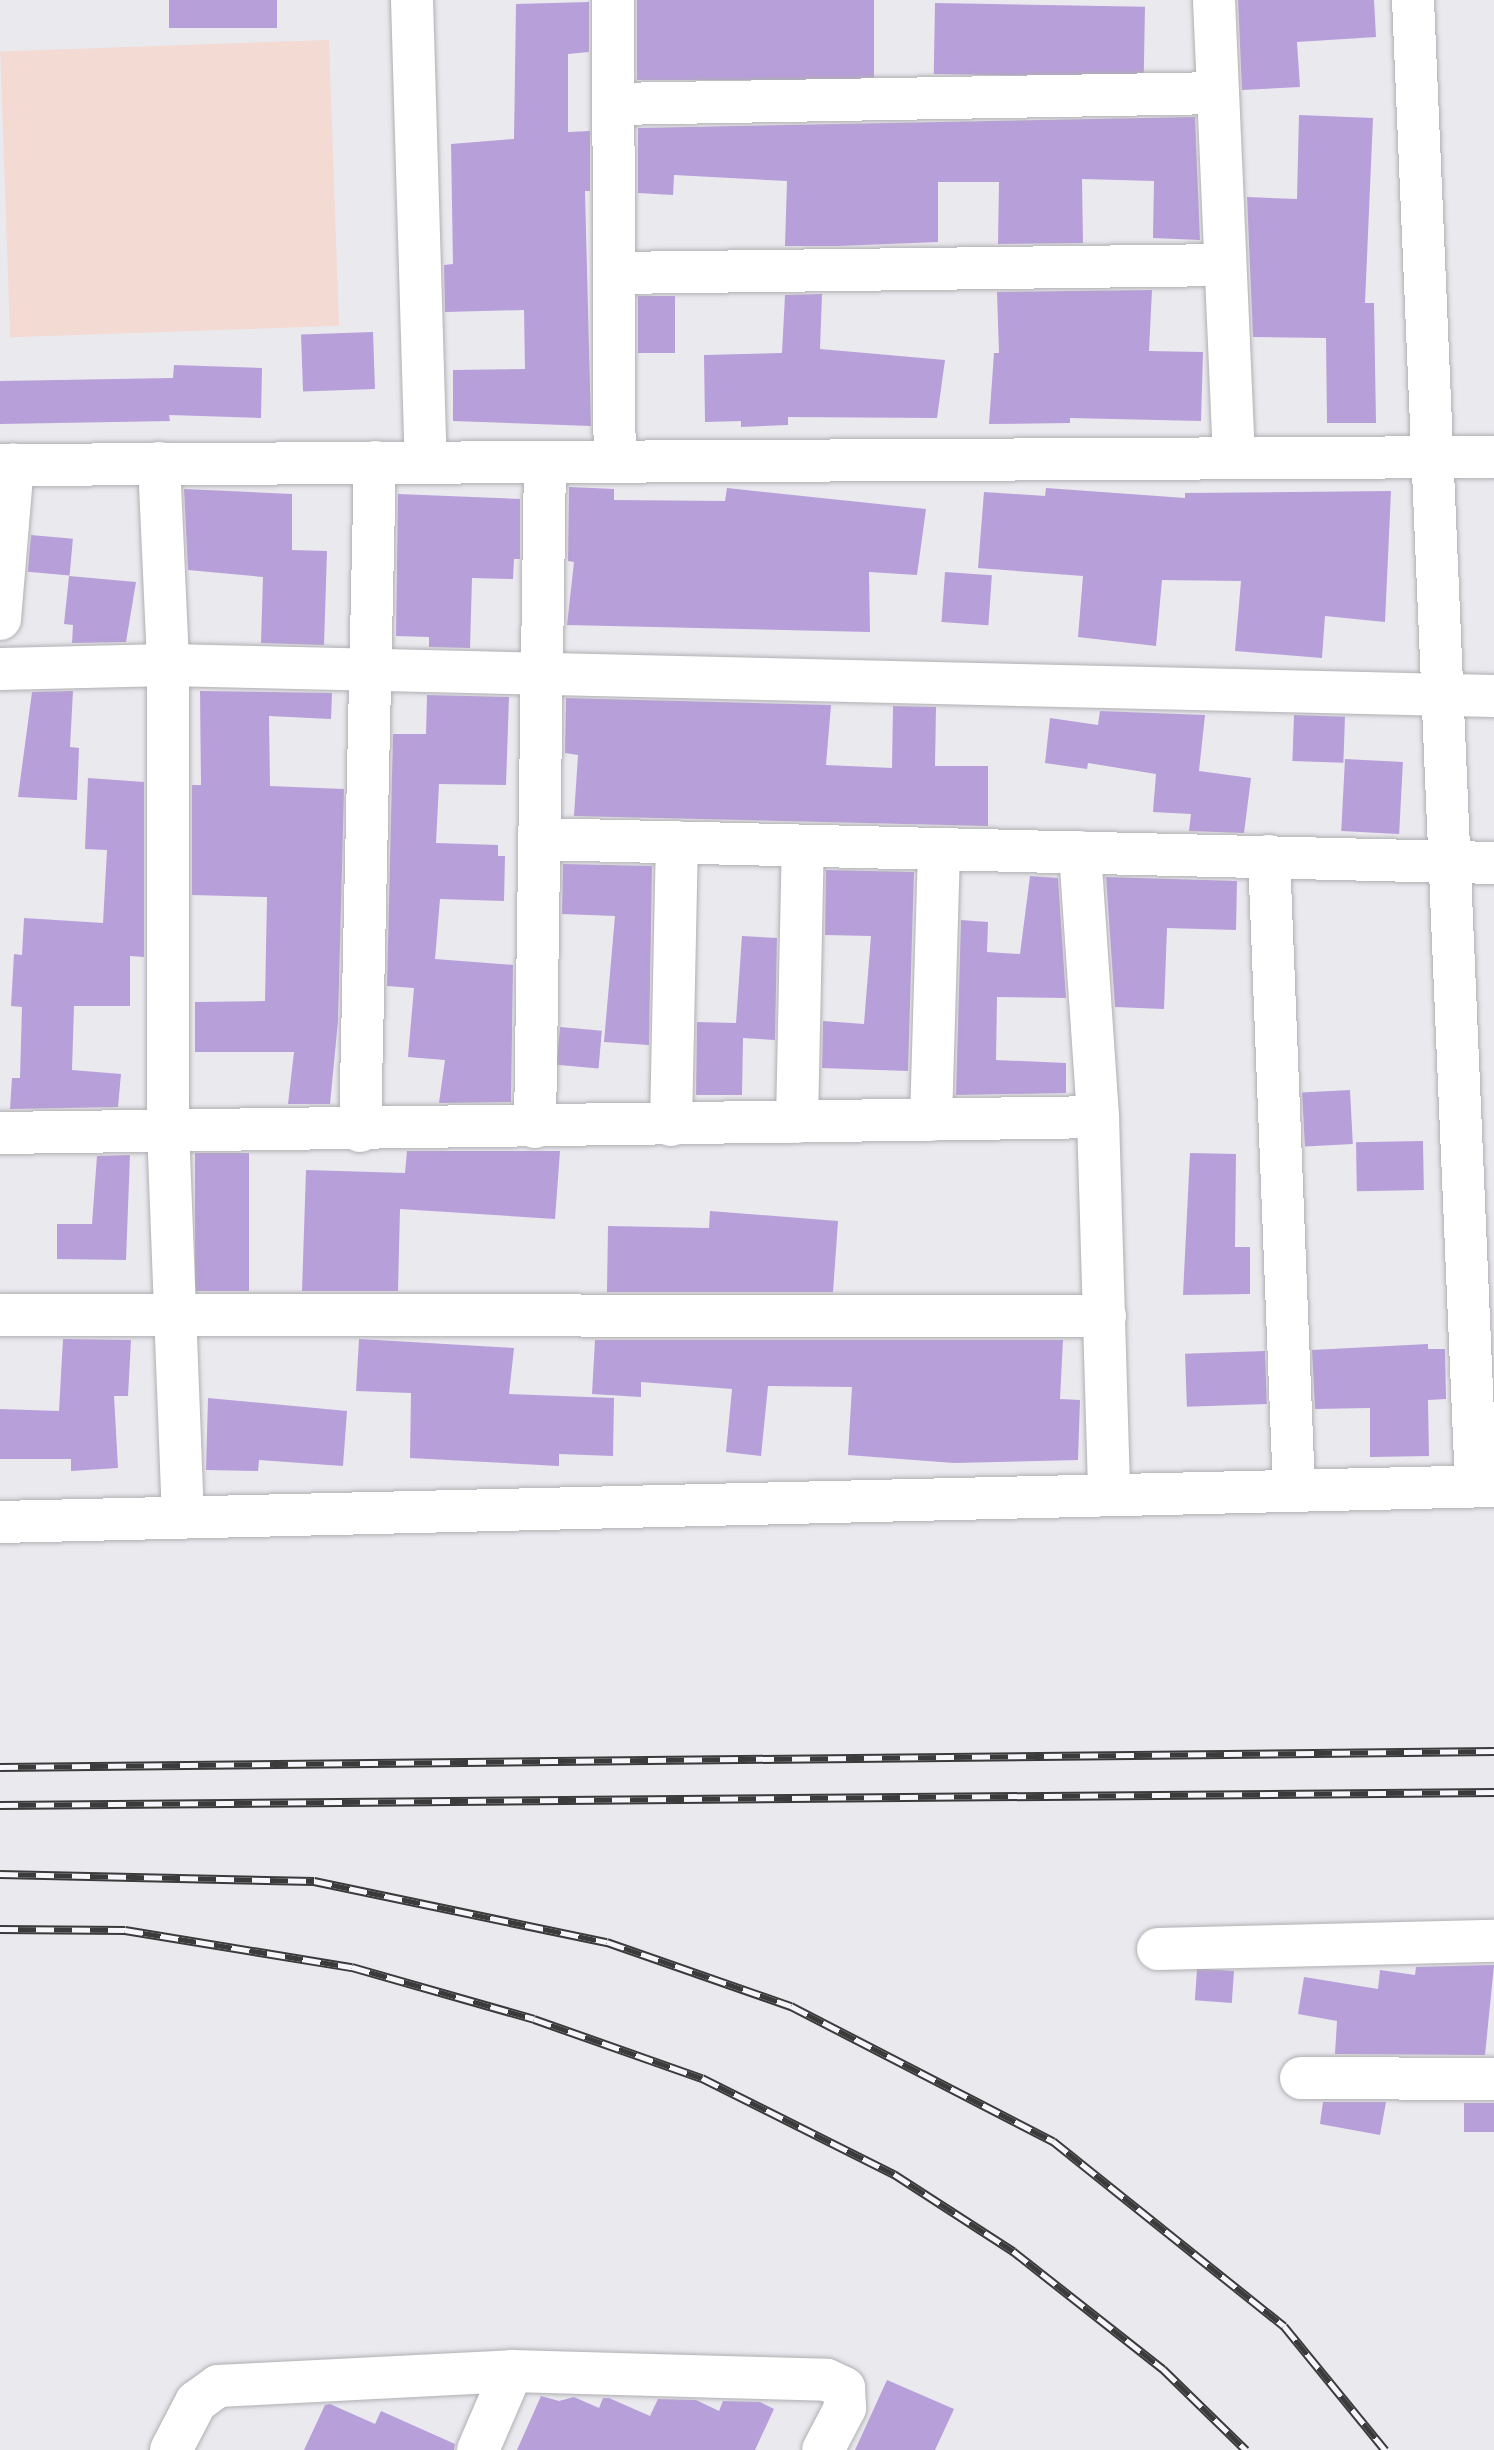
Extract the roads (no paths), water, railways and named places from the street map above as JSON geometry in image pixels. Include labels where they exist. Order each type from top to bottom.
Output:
[{"type":"street","points":[[412,0],[426,462]]},
{"type":"street","points":[[613,0],[615,461]]},
{"type":"street","points":[[1214,0],[1234,458]]},
{"type":"street","points":[[0,1522],[1485,1485],[1477,1114],[1449,861],[1413,0]]},
{"type":"street","points":[[614,104],[1218,93]]},
{"type":"street","points":[[614,273],[1225,265]]},
{"type":"street","points":[[0,619],[6,465],[1494,457]]},
{"type":"street","points":[[360,1131],[367,669],[375,462]]},
{"type":"street","points":[[535,1127],[545,462]]},
{"type":"street","points":[[159,463],[168,665],[168,1128],[183,1518]]},
{"type":"street","points":[[0,669],[168,665],[1494,696]]},
{"type":"street","points":[[540,839],[1494,863]]},
{"type":"street","points":[[671,1125],[677,842]]},
{"type":"street","points":[[797,1122],[803,846]]},
{"type":"street","points":[[931,1120],[939,849]]},
{"type":"street","points":[[1080,852],[1098,1117],[1109,1494]]},
{"type":"street","points":[[1269,856],[1294,1490]]},
{"type":"street","points":[[0,1133],[168,1128],[360,1131],[1098,1117]]},
{"type":"street","points":[[0,1315],[175,1312],[1105,1316]]},
{"type":"street","points":[[1158,1949],[1494,1941]]},
{"type":"street","points":[[1301,2078],[1494,2079]]},
{"type":"street","points":[[478,2450],[512,2371]]},
{"type":"street","points":[[171,2450],[196,2402],[218,2386],[512,2371],[827,2380],[844,2388],[845,2408],[823,2450]]},
{"type":"railway","points":[[0,1767],[1494,1751]]},
{"type":"railway","points":[[0,1805],[1494,1792]]},
{"type":"railway","points":[[0,1874],[314,1881],[607,1942],[791,2006],[1053,2141],[1284,2326],[1385,2450]]},
{"type":"railway","points":[[0,1929],[125,1930],[352,1967],[534,2019],[702,2078],[894,2174],[1013,2251],[1163,2369],[1246,2450]]}]
